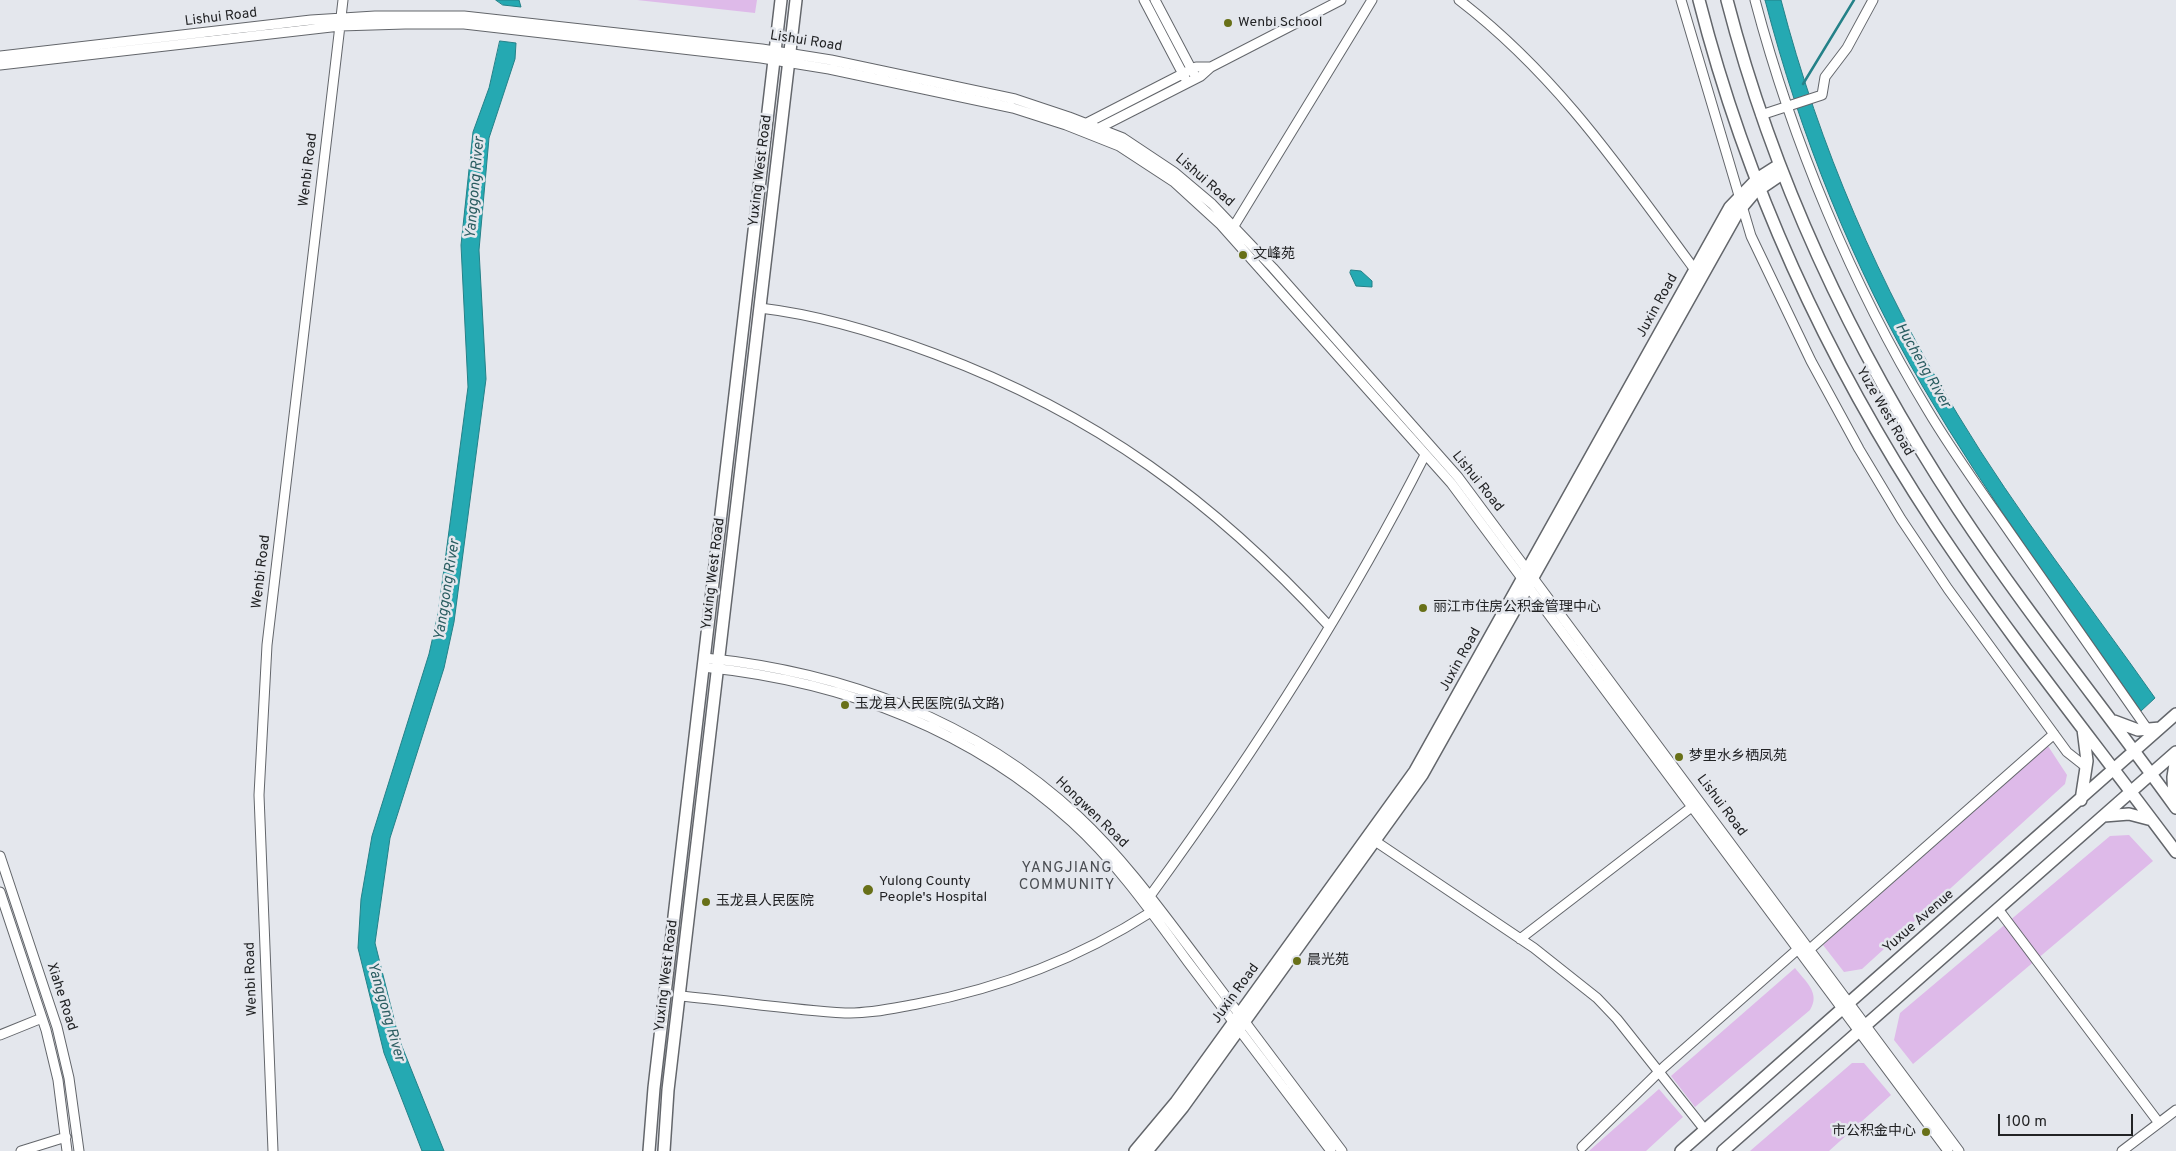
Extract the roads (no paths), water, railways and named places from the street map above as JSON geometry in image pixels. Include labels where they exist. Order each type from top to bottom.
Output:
[{"type":"main road","name":"Yuxing West Road","points":[[650,1151],[654,1088],[781,0]]},
{"type":"main road","name":"Yuxing West Road","points":[[664,1151],[668,1090],[796,0]]},
{"type":"main road","name":"Yuze West Road","points":[[1699,0],[1719,76],[1757,185],[1817,320],[1887,448],[1961,563],[2176,852]]},
{"type":"main road","name":"Yuze West Road","points":[[1727,0],[1761,114],[1781,170],[1842,307],[1911,434],[1984,547],[2175,807]]},
{"type":"main road","name":"Juxin Road","points":[[1135,1151],[1164,1119],[1239,1022],[1375,841],[1422,775],[1730,207],[1740,201],[1757,185],[1781,170]]},
{"type":"main road","name":"Juxin Road","points":[[1147,1151],[1184,1107],[1239,1022],[1415,771],[1529,579],[1740,201]]},
{"type":"main road","name":"Yuxue Avenue","points":[[1681,1151],[2081,800],[2176,714]]},
{"type":"main road","points":[[2111,719],[2131,728],[2148,730],[2160,728]]},
{"type":"main road","points":[[2081,800],[2086,767],[2082,725]]},
{"type":"main road","points":[[1723,1151],[2176,752]]},
{"type":"main road","points":[[2175,807],[2173,777],[2176,757]]},
{"type":"main road","points":[[2104,816],[2129,814],[2152,820]]},
{"type":"street","name":"Wenbi Road","points":[[273,1151],[259,795],[261,724],[268,643],[343,0]]},
{"type":"street","points":[[1144,0],[1187,83]]},
{"type":"street","points":[[1155,0],[1196,78]]},
{"type":"street","points":[[1088,133],[1187,83],[1211,67],[1341,0]]},
{"type":"street","points":[[1234,226],[1372,0]]},
{"type":"street","points":[[1459,0],[1511,44],[1570,104],[1601,142],[1695,270]]},
{"type":"street","points":[[1681,0],[1751,236],[1782,304],[1859,450],[1932,565],[2067,752],[2086,767]]},
{"type":"street","points":[[1755,0],[1789,106],[1843,244],[1908,376],[1963,465],[2148,730]]},
{"type":"street","points":[[1761,114],[1822,95],[1825,77],[1847,48],[1873,0]]},
{"type":"street","name":"Lishui Road","points":[[0,65],[341,22]]},
{"type":"street","name":"Lishui Road","points":[[0,56],[341,22],[464,24],[774,55],[986,101],[1076,128],[1119,146],[1174,182],[1206,210],[1266,274],[1451,483],[1529,579],[1810,949],[1846,1006]]},
{"type":"street","name":"Lishui Road","points":[[789,58],[883,70],[1042,107],[1123,138],[1161,162],[1196,189],[1234,226],[1458,477],[1529,579],[1798,948],[1846,1006],[1959,1151]]},
{"type":"street","points":[[1076,128],[1191,69],[1211,67]]},
{"type":"street","points":[[760,308],[813,316],[920,348],[994,378],[1093,427],[1151,465],[1215,515],[1287,581],[1329,626]]},
{"type":"street","points":[[1150,896],[1230,782],[1329,626],[1388,527],[1425,454]]},
{"type":"street","name":"Hongwen Road","points":[[704,663],[778,668],[837,682],[894,701],[950,725],[1017,766],[1058,798],[1110,848],[1150,896],[1331,1151]]},
{"type":"street","name":"Hongwen Road","points":[[719,664],[854,696],[919,721],[968,746],[1012,774],[1072,822],[1114,865],[1342,1151]]},
{"type":"street","points":[[1810,949],[2054,734]]},
{"type":"street","points":[[1520,939],[1693,806]]},
{"type":"street","points":[[1375,841],[1520,939],[1597,998],[1617,1019],[1705,1130]]},
{"type":"street","name":"Xiahe Road","points":[[0,856],[57,1027],[70,1086],[79,1151]]},
{"type":"street","name":"Xiahe Road","points":[[0,892],[42,1018],[58,1080],[67,1151]]},
{"type":"street","points":[[1998,909],[2159,1123]]},
{"type":"street","points":[[680,996],[847,1013],[901,1007],[980,991],[1030,975],[1084,951],[1151,912]]},
{"type":"street","points":[[1582,1147],[1659,1072],[1798,948]]},
{"type":"street","points":[[0,1035],[42,1018]]},
{"type":"street","name":"Lishui Road","points":[[1863,1028],[1948,1151]]},
{"type":"street","points":[[2122,1151],[2176,1110]]},
{"type":"street","points":[[21,1151],[66,1137]]},
{"type":"water","points":[[496,0],[519,0],[521,7],[503,5]]},
{"type":"water","name":"Hucheng River","points":[[1765,0],[1781,0],[1796,54],[1833,162],[1878,266],[1903,317],[1958,415],[2004,487],[2155,698],[2141,711],[2029,551],[1948,429],[1898,341],[1851,247],[1831,199],[1795,101]]},
{"type":"water","name":"Yanggong River","points":[[500,41],[516,43],[515,59],[489,138],[479,250],[486,379],[454,622],[444,668],[390,838],[375,943],[399,1039],[444,1151],[422,1151],[384,1053],[358,948],[361,899],[372,836],[429,654],[438,614],[468,387],[461,245],[473,132],[489,88]]},
{"type":"water","points":[[1351,270],[1361,271],[1372,281],[1372,287],[1356,286],[1350,273]]},
{"type":"waterway","points":[[1803,84],[1854,0]]},
{"type":"place","name":"Wenbi School","points":[[1228,23]]},
{"type":"place","name":"文峰苑","points":[[1243,255]]},
{"type":"place","name":"丽江市住房公积金管理中心","points":[[1423,608]]},
{"type":"place","name":"玉龙县人民医院(弘文路)","points":[[845,705]]},
{"type":"place","name":"梦里水乡栖凤苑","points":[[1679,757]]},
{"type":"place","name":"Yulong County People's Hospital","points":[[868,890]]},
{"type":"place","name":"玉龙县人民医院","points":[[706,902]]},
{"type":"place","name":"晨光苑","points":[[1297,961]]},
{"type":"place","name":"市公积金中心","points":[[1926,1132]]},
{"type":"district","name":"YANGJIANG COMMUNITY","points":[[1067,878]]}]
